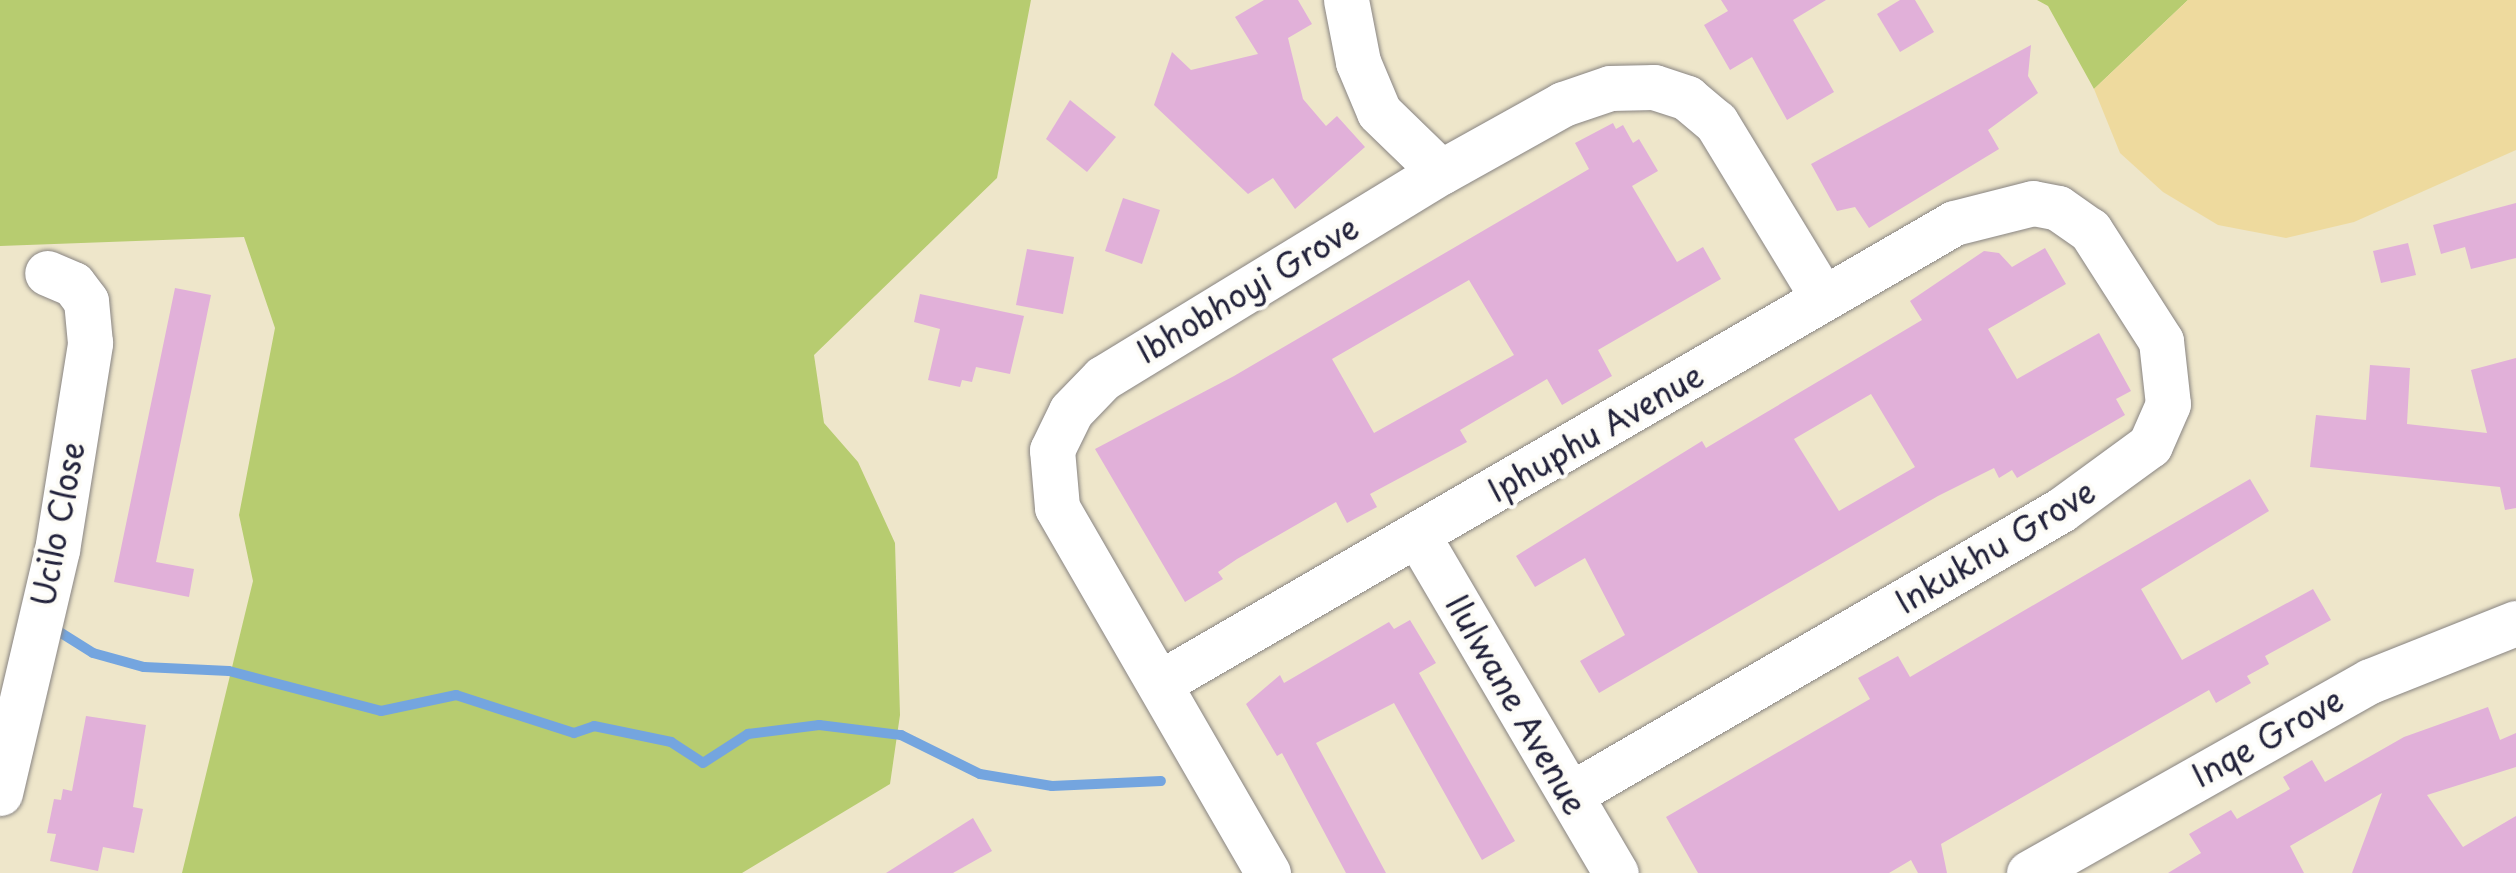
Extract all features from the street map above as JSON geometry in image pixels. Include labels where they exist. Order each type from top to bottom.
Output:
[{"type":"street","points":[[1346,0],[1358,62],[1378,112],[1441,172]]},
{"type":"street","name":"Ibhobhoyi Grove","points":[[1268,873],[1163,682],[1057,507],[1052,450],[1072,411],[1133,358],[1441,172],[1563,104],[1610,88],[1654,87],[1687,98],[1716,122],[1824,298]]},
{"type":"street","name":"Iphuphu Avenue","points":[[1163,682],[1954,223],[2033,203]]},
{"type":"street","name":"Inkukhu Grove","points":[[1571,794],[2045,520],[2150,446],[2168,404],[2161,341],[2090,230],[2058,208],[2033,203]]},
{"type":"street","name":"Ucilo Close","points":[[0,793],[57,550],[90,342],[86,301],[72,284],[47,273]]},
{"type":"street","name":"Ilulwane Avenue","points":[[1418,536],[1616,873]]},
{"type":"street","name":"Inqe Grove","points":[[2029,873],[2370,681],[2516,622]]},
{"type":"green space","points":[[0,0],[1031,0],[997,178],[814,355],[824,423],[858,462],[895,543],[900,715],[890,784],[742,873],[182,873],[253,581],[239,515],[275,328],[244,237],[0,246]]},
{"type":"green space","points":[[2037,0],[2188,0],[2094,89],[2048,6]]},
{"type":"sand","points":[[2188,0],[2516,0],[2516,150],[2354,222],[2286,238],[2218,225],[2163,192],[2120,153],[2094,89]]},
{"type":"building","points":[[1264,0],[1298,0],[1312,24],[1288,38],[1303,99],[1326,126],[1337,116],[1365,147],[1295,209],[1273,178],[1248,194],[1154,105],[1172,52],[1191,70],[1258,54],[1235,17]]},
{"type":"building","points":[[1721,0],[1826,0],[1793,20],[1834,92],[1787,120],[1752,57],[1730,70],[1704,25],[1728,11]]},
{"type":"building","points":[[1900,0],[1915,0],[1934,32],[1900,52],[1877,14]]},
{"type":"building","points":[[2031,45],[2028,76],[2038,93],[1988,130],[1999,149],[1869,228],[1855,207],[1837,211],[1811,164]]},
{"type":"building","points":[[1070,100],[1116,137],[1087,172],[1046,139]]},
{"type":"building","points":[[1613,123],[1616,129],[1623,125],[1633,143],[1639,139],[1658,171],[1632,186],[1677,262],[1703,247],[1721,279],[1598,350],[1612,376],[1562,405],[1547,379],[1460,430],[1467,442],[1370,494],[1377,507],[1347,523],[1336,502],[1237,559],[1218,572],[1223,579],[1185,602],[1095,449],[1234,376],[1589,169],[1575,143]],"holes":[[[1469,280],[1514,355],[1374,433],[1332,359]]]},
{"type":"building","points":[[1123,198],[1160,210],[1142,264],[1105,251]]},
{"type":"building","points":[[2516,203],[2516,258],[2471,269],[2465,247],[2441,254],[2433,225]]},
{"type":"building","points":[[2408,243],[2416,275],[2381,283],[2373,251]]},
{"type":"building","points":[[2045,248],[2066,284],[1988,329],[2017,379],[2099,333],[2131,391],[2116,399],[2125,415],[2017,478],[2012,470],[1999,478],[1994,468],[1938,496],[1599,693],[1580,661],[1625,635],[1585,558],[1535,587],[1516,556],[1702,441],[1706,448],[1922,320],[1910,301],[1984,251],[1999,253],[2012,267]],"holes":[[[1871,394],[1915,467],[1839,511],[1794,439]]]},
{"type":"building","points":[[1027,249],[1074,257],[1063,314],[1016,305]]},
{"type":"building","points":[[175,288],[211,295],[156,562],[194,569],[189,597],[114,582]]},
{"type":"building","points":[[920,294],[1024,316],[1010,374],[976,367],[972,382],[962,380],[960,387],[928,380],[940,329],[914,322]]},
{"type":"building","points":[[2516,358],[2516,508],[2505,510],[2500,487],[2310,467],[2316,415],[2366,420],[2370,365],[2410,368],[2407,424],[2487,433],[2471,370]]},
{"type":"building","points":[[2250,479],[2269,511],[2141,589],[2182,660],[2313,589],[2331,620],[2265,656],[2269,664],[2247,676],[2251,683],[2216,703],[2209,690],[1941,844],[1947,873],[1918,873],[1911,860],[1889,873],[1698,873],[1666,817],[1870,699],[1858,678],[1898,656],[1910,677]]},
{"type":"building","points":[[1410,620],[1436,663],[1419,673],[1515,841],[1482,860],[1394,703],[1316,743],[1386,873],[1346,873],[1282,753],[1277,756],[1246,704],[1280,675],[1284,683],[1389,622],[1394,629]]},
{"type":"building","points":[[2488,707],[2500,740],[2516,733],[2516,767],[2427,795],[2463,847],[2516,816],[2516,873],[2352,873],[2382,793],[2290,846],[2304,873],[2168,873],[2201,853],[2189,834],[2231,810],[2237,819],[2290,789],[2283,777],[2312,760],[2325,782],[2404,737]]},
{"type":"building","points":[[86,716],[146,725],[133,807],[143,809],[134,853],[103,847],[98,871],[50,861],[56,834],[47,833],[54,799],[61,800],[63,789],[72,791]]},
{"type":"building","points":[[973,818],[992,851],[953,873],[886,873]]},
{"type":"waterway","points":[[58,631],[93,653],[144,667],[229,671],[381,711],[456,695],[574,733],[594,726],[671,742],[703,763],[748,734],[819,725],[901,735],[980,774],[1052,786],[1161,781]]}]
